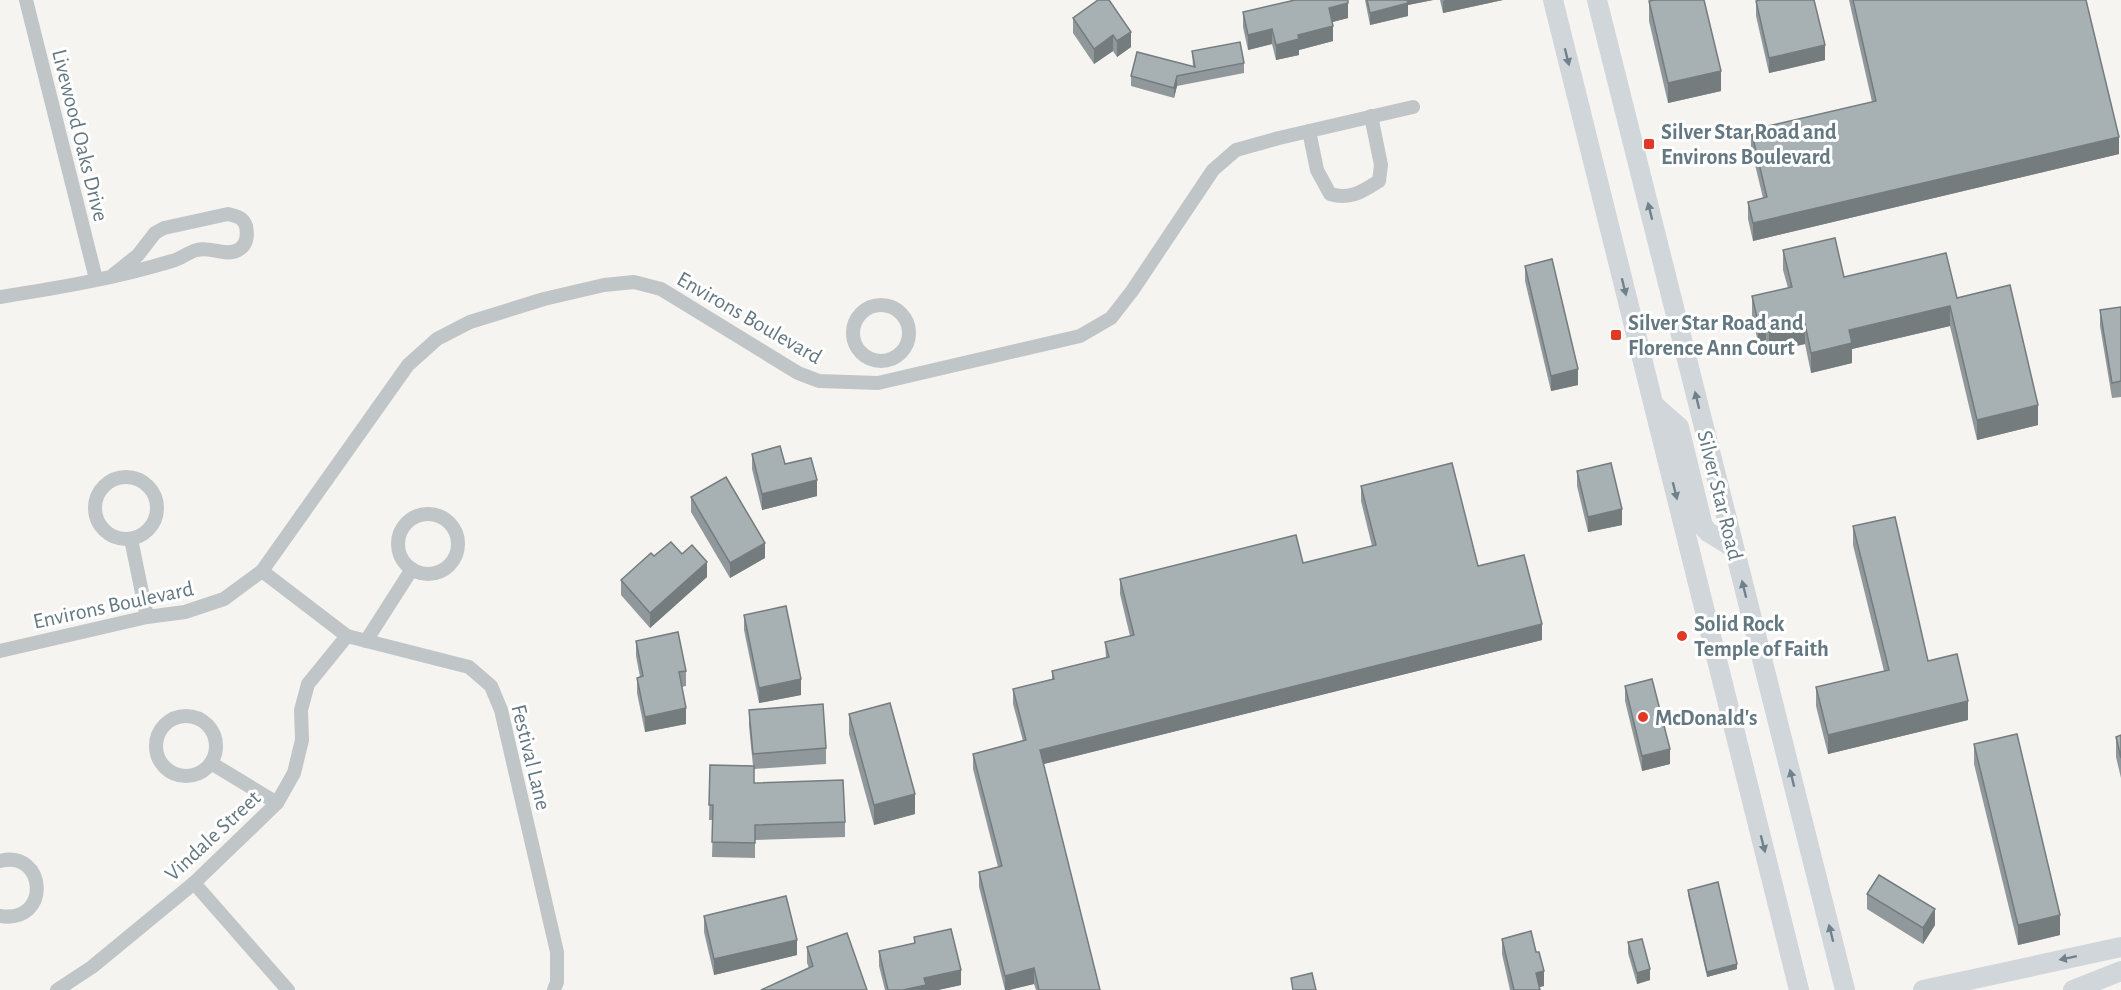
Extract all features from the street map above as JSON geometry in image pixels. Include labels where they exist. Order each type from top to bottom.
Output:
[{"type":"main road","name":"Silver Star Road","points":[[1553,0],[1799,990]]},
{"type":"main road","name":"Silver Star Road","points":[[1598,0],[1845,990]]},
{"type":"main road","points":[[1653,405],[1679,427],[1703,526],[1708,532],[1734,548]]},
{"type":"main road","points":[[1923,990],[2121,947]]},
{"type":"main road","points":[[2073,990],[2121,971]]},
{"type":"street","name":"Livewood Oaks Drive","points":[[27,0],[96,279]]},
{"type":"street","name":"Environs Boulevard","points":[[0,651],[147,617],[186,612],[224,599],[262,571],[408,365],[437,339],[470,322],[538,300],[604,285],[634,282],[661,289],[798,373],[819,381],[878,383],[1080,336],[1110,318],[1132,291],[1213,170],[1236,150],[1413,107]]},
{"type":"street","points":[[1309,131],[1317,170],[1330,194],[1341,197],[1359,195],[1379,181],[1381,165],[1371,116]]},
{"type":"street","points":[[0,297],[66,286],[174,261],[196,250],[237,251],[246,244],[248,233],[244,222],[237,216],[228,214],[164,228],[155,233],[138,255],[112,275]]},
{"type":"street","points":[[889,306],[904,317],[908,325],[910,334],[908,343],[904,351],[891,360],[879,362],[869,359],[856,346],[853,338],[857,319],[871,307],[889,306]]},
{"type":"street","points":[[891,360],[895,379]]},
{"type":"street","points":[[121,478],[133,478],[144,483],[152,492],[157,503],[156,515],[151,526],[142,535],[131,539],[119,539],[108,534],[100,525],[95,513],[96,501],[101,490],[110,482],[121,478]]},
{"type":"street","points":[[422,514],[434,514],[445,519],[453,527],[458,537],[458,549],[454,560],[435,573],[423,573],[412,569],[404,561],[399,550],[399,538],[404,528],[412,519],[422,514]]},
{"type":"street","points":[[131,539],[147,617]]},
{"type":"street","points":[[366,641],[412,569]]},
{"type":"street","name":"Festival Lane","points":[[262,571],[347,636],[469,667],[491,686],[501,710],[557,952],[557,982],[554,990]]},
{"type":"street","name":"Vindale Street","points":[[57,990],[92,968],[194,883],[277,802],[294,772],[302,740],[301,710],[308,684],[347,636]]},
{"type":"street","points":[[180,717],[192,717],[203,721],[211,730],[216,741],[216,752],[211,763],[203,771],[192,776],[181,776],[170,771],[162,763],[157,752],[157,740],[162,729],[170,721],[180,717]]},
{"type":"street","points":[[211,763],[277,802]]},
{"type":"street","points":[[0,861],[7,859],[19,861],[28,867],[35,876],[38,887],[36,898],[30,908],[21,915],[0,916]]},
{"type":"street","points":[[194,883],[287,990]]},
{"type":"building","points":[[1098,0],[1109,0],[1131,32],[1117,41],[1113,35],[1094,49],[1073,18]]},
{"type":"building","points":[[1295,0],[1348,0],[1348,3],[1329,8],[1333,26],[1298,35],[1299,39],[1276,45],[1272,29],[1248,35],[1243,12]]},
{"type":"building","points":[[1367,0],[1407,0],[1408,3],[1370,13]]},
{"type":"building","points":[[1704,0],[1721,71],[1668,83],[1649,1]]},
{"type":"building","points":[[1814,0],[1825,45],[1769,58],[1756,1]]},
{"type":"building","points":[[1853,0],[2086,0],[2119,137],[1753,223],[1748,202],[1767,197],[1751,130],[1876,101]]},
{"type":"building","points":[[1240,42],[1244,63],[1177,76],[1174,88],[1131,76],[1137,52],[1195,67],[1192,51]]},
{"type":"building","points":[[1835,238],[1844,277],[1946,253],[1957,298],[2010,285],[2038,405],[1977,420],[1950,306],[1849,330],[1852,343],[1811,353],[1805,324],[1769,332],[1766,321],[1758,322],[1752,296],[1792,287],[1783,250]]},
{"type":"building","points":[[1552,259],[1578,369],[1551,376],[1525,266]]},
{"type":"building","points":[[2121,307],[2121,381],[2112,383],[2100,310]]},
{"type":"building","points":[[780,446],[785,464],[811,458],[817,480],[762,494],[752,454]]},
{"type":"building","points":[[1452,463],[1478,566],[1524,555],[1542,624],[1040,750],[1100,990],[1039,990],[1034,968],[1005,976],[979,872],[1002,866],[973,754],[1026,740],[1013,689],[1054,679],[1052,671],[1109,657],[1105,642],[1134,635],[1120,579],[1296,535],[1303,563],[1376,545],[1361,486]]},
{"type":"building","points":[[1611,463],[1622,509],[1588,517],[1577,471]]},
{"type":"building","points":[[726,477],[765,543],[730,563],[691,497]]},
{"type":"building","points":[[1895,517],[1928,661],[1957,654],[1968,701],[1828,735],[1816,687],[1889,670],[1853,526]]},
{"type":"building","points":[[671,542],[682,554],[692,545],[707,562],[650,613],[621,580],[651,553],[654,556]]},
{"type":"building","points":[[786,606],[801,679],[759,688],[744,615]]},
{"type":"building","points":[[678,632],[686,671],[679,672],[686,708],[645,717],[637,678],[643,676],[636,641]]},
{"type":"building","name":"McDonald's","points":[[1652,679],[1670,749],[1642,756],[1625,686]]},
{"type":"building","points":[[890,703],[915,794],[874,805],[849,714]]},
{"type":"building","points":[[823,704],[826,748],[753,754],[749,710]]},
{"type":"building","points":[[2017,734],[2060,915],[2018,925],[1974,744]]},
{"type":"building","points":[[2121,735],[2121,758],[2116,737]]},
{"type":"building","points":[[710,765],[754,766],[754,783],[843,780],[845,822],[755,825],[755,843],[712,842],[713,805],[709,805]]},
{"type":"building","points":[[1879,875],[1935,909],[1923,928],[1867,894]]},
{"type":"building","points":[[1718,882],[1737,964],[1707,972],[1688,890]]},
{"type":"building","points":[[786,896],[797,940],[714,959],[704,916]]},
{"type":"building","points":[[951,929],[961,970],[924,978],[926,985],[903,990],[888,990],[879,951],[915,943],[914,937]]},
{"type":"building","points":[[1531,931],[1544,971],[1536,973],[1540,990],[1514,990],[1502,939]]},
{"type":"building","points":[[847,933],[867,990],[761,990],[813,966],[807,947]]},
{"type":"building","points":[[1642,939],[1650,969],[1637,973],[1628,942]]},
{"type":"building","points":[[1312,973],[1316,990],[1293,990],[1291,978]]},
{"type":"place","name":"Silver Star Road and Environs Boulevard","points":[[1649,144]]},
{"type":"place","name":"Silver Star Road and Florence Ann Court","points":[[1616,335]]},
{"type":"place","name":"Solid Rock Temple of Faith","points":[[1682,636]]},
{"type":"place","name":"McDonald's","points":[[1643,717]]}]
